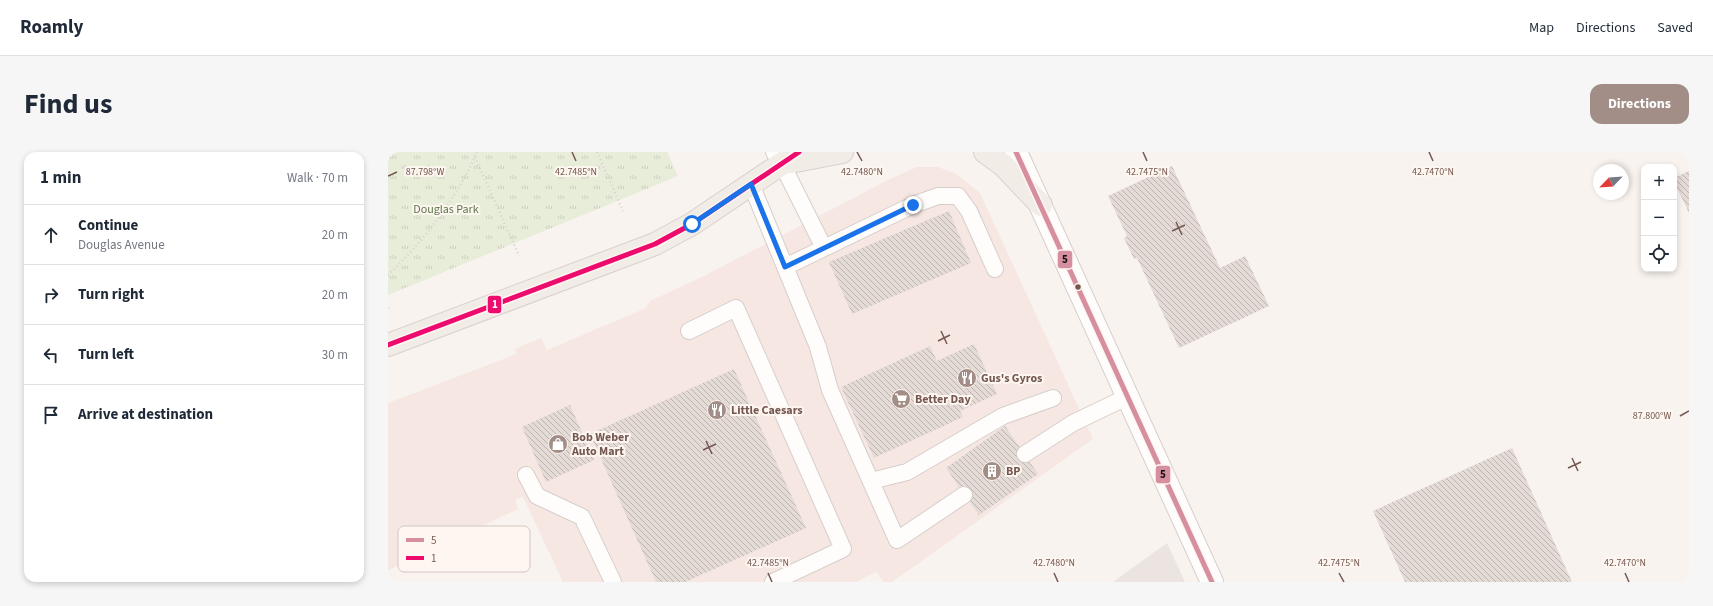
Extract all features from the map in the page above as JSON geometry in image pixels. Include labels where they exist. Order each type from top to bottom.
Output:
[{"type":"main road","points":[[388,345],[655,244],[692,224],[751,184],[785,156],[842,152]]},
{"type":"main road","points":[[985,152],[1003,165],[1041,205]]},
{"type":"main road","points":[[1016,152],[1212,582]]},
{"type":"lane","points":[[785,156],[824,248]]},
{"type":"lane","points":[[751,184],[818,347],[830,390],[897,540],[964,495]]},
{"type":"lane","points":[[785,267],[913,205],[938,196],[958,196],[970,211],[995,269]]},
{"type":"lane","points":[[689,331],[736,308],[843,549],[773,582]]},
{"type":"lane","points":[[1025,454],[1073,423],[1127,397]]},
{"type":"lane","points":[[871,481],[907,472],[1004,416],[1053,398]]},
{"type":"lane","points":[[526,475],[537,496],[582,517],[613,582]]},
{"type":"path","points":[[388,275],[407,257],[452,198],[477,152]]},
{"type":"path","points":[[596,152],[623,211]]},
{"type":"path","points":[[475,156],[519,256]]},
{"type":"shaded area","points":[[917,167],[938,167],[956,174],[980,193],[1093,439],[892,582],[884,582],[876,572],[856,582],[563,582],[523,497],[515,500],[518,509],[482,526],[398,526],[398,565],[388,570],[388,403],[509,357],[517,353],[515,349],[541,338],[547,350],[646,308],[650,301],[702,277],[890,179]]},
{"type":"shaded area","points":[[1167,543],[1185,582],[1113,582]]},
{"type":"green space","name":"Douglas Park","points":[[388,152],[667,152],[678,176],[388,295]]},
{"type":"building","points":[[1172,166],[1220,268],[1245,256],[1269,306],[1179,348],[1137,258],[1134,259],[1124,238],[1127,236],[1108,196]]},
{"type":"building","points":[[1689,171],[1689,213],[1677,188],[1677,177]]},
{"type":"building","points":[[949,211],[971,263],[852,314],[829,262]]},
{"type":"building","name":"Better Day","points":[[974,344],[997,394],[960,411],[963,417],[874,458],[841,387],[930,346],[937,361]]},
{"type":"building","points":[[734,369],[806,528],[685,582],[656,582],[590,434]]},
{"type":"building","name":"Bob Weber Auto Mart","points":[[570,405],[594,460],[546,482],[522,427]]},
{"type":"building","name":"BP","points":[[1005,426],[1038,474],[979,515],[946,468]]},
{"type":"building","points":[[1512,448],[1572,582],[1405,582],[1373,511]]},
{"type":"transit line","name":"1","points":[[388,345],[655,244],[692,224],[799,152]]},
{"type":"transit line","name":"5","points":[[1016,152],[1212,582]]},
{"type":"place","name":"Gus's Gyros","points":[[967,378]]},
{"type":"place","name":"Better Day","points":[[901,399]]},
{"type":"place","name":"Little Caesars","points":[[717,410]]},
{"type":"place","name":"Bob Weber Auto Mart","points":[[558,444]]},
{"type":"place","name":"BP","points":[[992,471]]},
{"type":"route","points":[[692,224],[751,184],[785,267],[913,205]]}]
